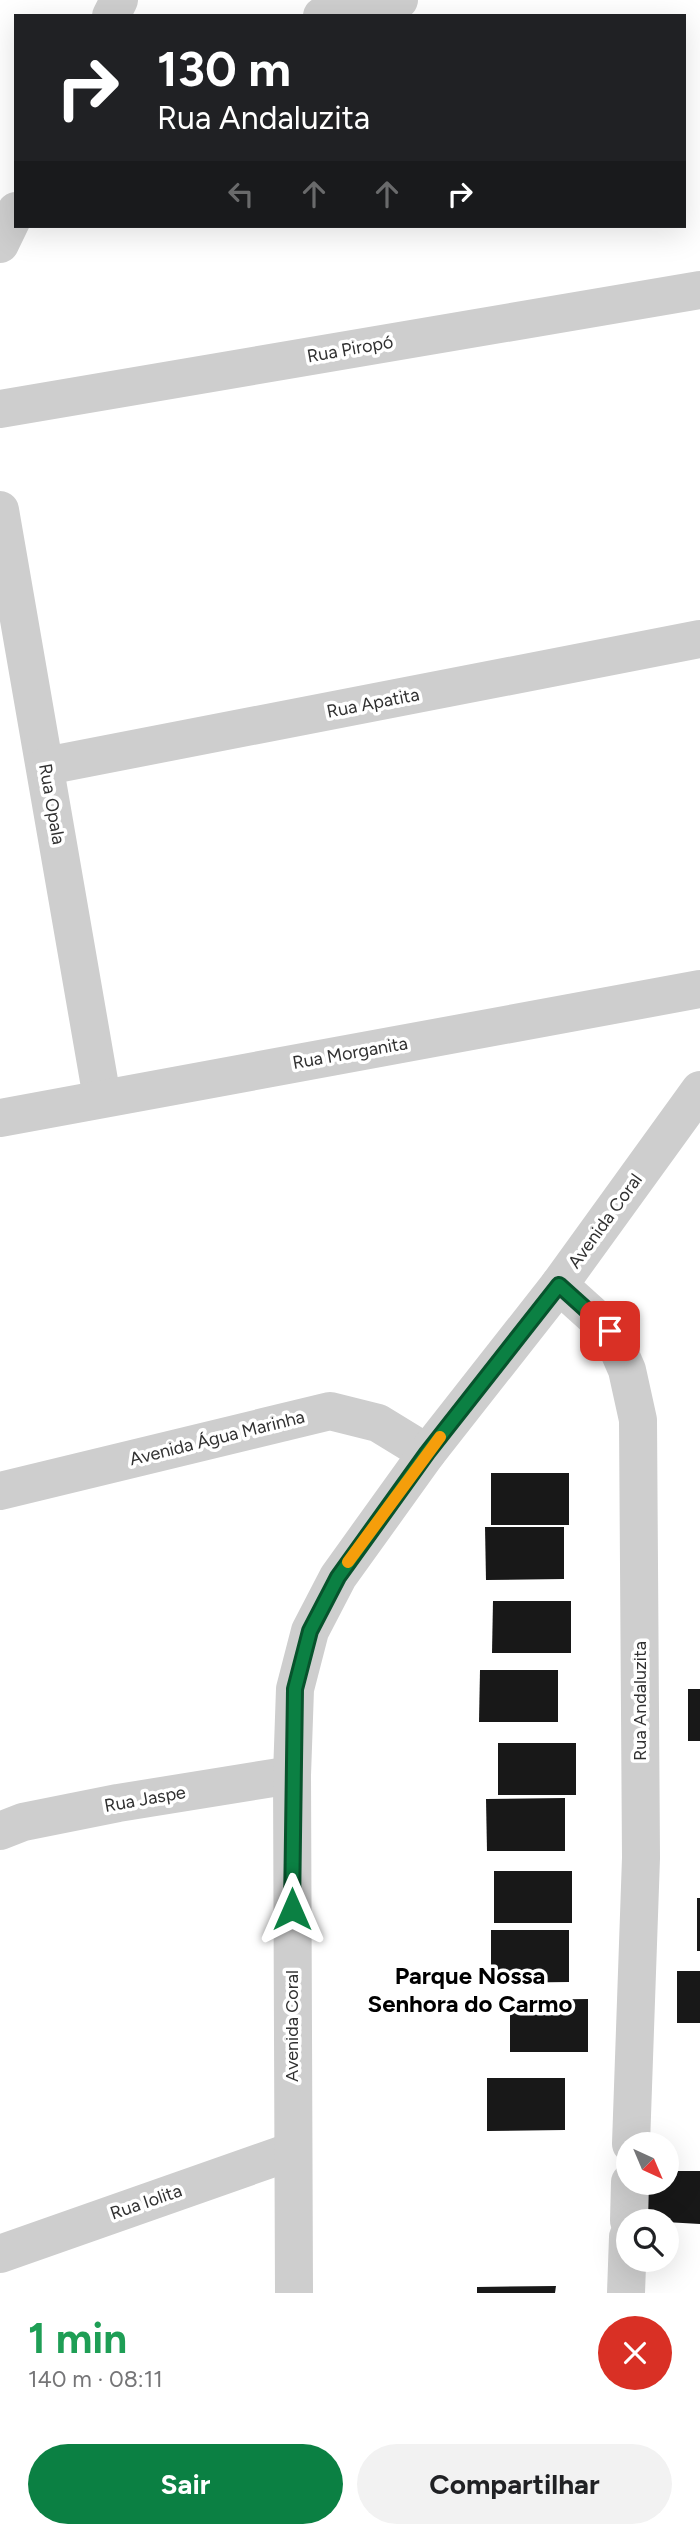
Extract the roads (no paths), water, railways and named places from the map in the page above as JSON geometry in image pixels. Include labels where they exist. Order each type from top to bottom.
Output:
[{"type":"street","points":[[332,14],[399,0]]},
{"type":"street","points":[[0,244],[14,215]]},
{"type":"street","name":"Rua Piropó","points":[[0,409],[700,290]]},
{"type":"street","name":"Rua Opala","points":[[0,510],[102,1098]]},
{"type":"street","name":"Rua Apatita","points":[[46,766],[700,639]]},
{"type":"street","name":"Rua Morganita","points":[[0,1118],[700,989]]},
{"type":"street","name":"Avenida Coral","points":[[294,2293],[292,1775],[295,1689],[310,1631],[338,1577],[427,1453],[559,1285],[700,1090]]},
{"type":"street","name":"Rua Andaluzita","points":[[559,1285],[610,1331],[627,1370],[638,1420],[640,1858],[631,2132]]},
{"type":"street","name":"Avenida Água Marinha","points":[[0,1490],[330,1411],[378,1423],[427,1453]]},
{"type":"street","name":"Rua Jaspe","points":[[0,1831],[23,1822],[118,1803],[292,1775]]},
{"type":"street","name":"Rua Iolita","points":[[0,2254],[293,2151]]},
{"type":"street","points":[[626,2293],[627,2272]]},
{"type":"district","name":"Parque Nossa Senhora do Carmo","points":[[470,1990]]}]
